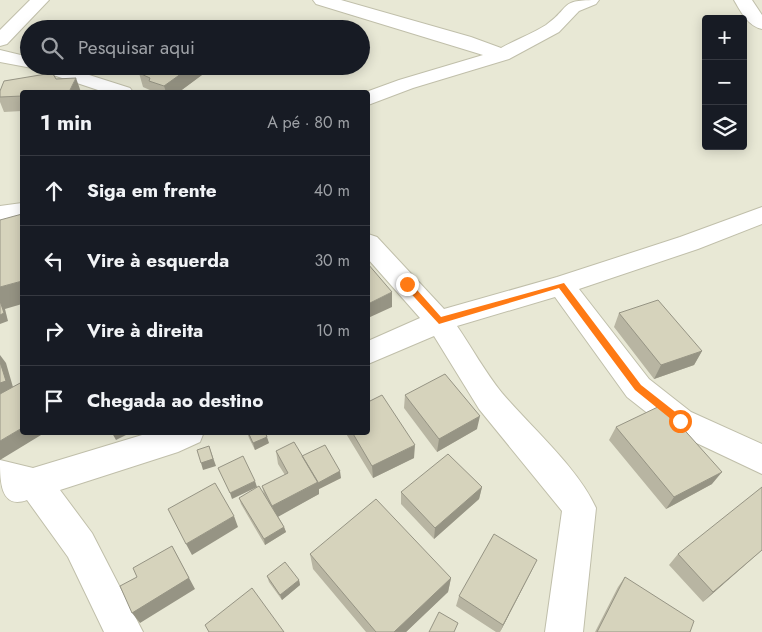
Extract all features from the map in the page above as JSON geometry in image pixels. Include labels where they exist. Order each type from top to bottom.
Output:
[{"type":"street","points":[[0,40],[40,0]]},
{"type":"street","points":[[322,0],[464,41],[502,55]]},
{"type":"street","points":[[370,98],[406,84],[502,55],[553,28],[566,3],[590,0]]},
{"type":"street","points":[[743,0],[750,13],[762,24]]},
{"type":"street","points":[[0,56],[20,61]]},
{"type":"street","points":[[69,75],[117,90]]},
{"type":"street","points":[[0,214],[20,211]]},
{"type":"street","points":[[370,352],[439,321],[561,285],[689,243],[762,216]]},
{"type":"street","points":[[370,245],[439,321],[490,400],[580,508],[564,632]]},
{"type":"street","points":[[561,285],[638,388],[680,421],[762,460]]},
{"type":"street","points":[[0,493],[35,484],[167,442],[182,435]]},
{"type":"street","points":[[0,475],[35,484],[80,545],[124,632]]},
{"type":"shaded area","points":[[0,0],[762,0],[762,632],[0,632]]},
{"type":"building","points":[[40,75],[54,75],[56,79],[76,78],[70,90],[20,90],[20,96],[0,97],[4,81]]},
{"type":"building","points":[[143,75],[179,75],[164,86],[149,81],[150,78]]},
{"type":"building","points":[[20,215],[20,282],[0,287],[0,220]]},
{"type":"building","points":[[370,266],[392,292],[370,303]]},
{"type":"building","points":[[658,300],[702,351],[661,365],[619,313]]},
{"type":"building","points":[[0,301],[4,313],[0,315]]},
{"type":"building","points":[[0,362],[6,381],[0,383]]},
{"type":"building","points":[[445,374],[480,416],[439,439],[405,395]]},
{"type":"building","points":[[20,383],[20,429],[0,441],[0,394]]},
{"type":"building","points":[[382,395],[415,445],[372,466],[354,435],[370,435],[370,401]]},
{"type":"building","points":[[662,405],[722,472],[674,497],[616,427]]},
{"type":"building","points":[[249,435],[266,435],[267,437],[253,443]]},
{"type":"building","points":[[294,442],[318,482],[272,506],[262,486],[288,473],[276,451]]},
{"type":"building","points":[[325,445],[340,471],[318,483],[302,456]]},
{"type":"building","points":[[209,446],[213,459],[201,463],[197,450]]},
{"type":"building","points":[[448,454],[482,487],[435,528],[401,492]]},
{"type":"building","points":[[243,456],[255,481],[230,493],[218,468]]},
{"type":"building","points":[[215,483],[234,516],[186,544],[168,509]]},
{"type":"building","points":[[259,486],[284,527],[264,539],[239,498]]},
{"type":"building","points":[[762,487],[762,550],[713,592],[678,554]]},
{"type":"building","points":[[376,499],[451,578],[394,632],[376,632],[310,554]]},
{"type":"building","points":[[494,534],[537,560],[503,625],[459,596]]},
{"type":"building","points":[[172,546],[189,578],[132,613],[120,586],[137,577],[133,568]]},
{"type":"building","points":[[285,562],[299,580],[280,595],[267,576]]},
{"type":"building","points":[[625,577],[694,621],[690,632],[597,632]]},
{"type":"building","points":[[252,588],[284,632],[209,632],[205,625]]},
{"type":"building","points":[[439,612],[458,623],[454,632],[429,632]]},
{"type":"route","points":[[407,284],[439,321],[561,285],[638,388],[680,421]]}]
